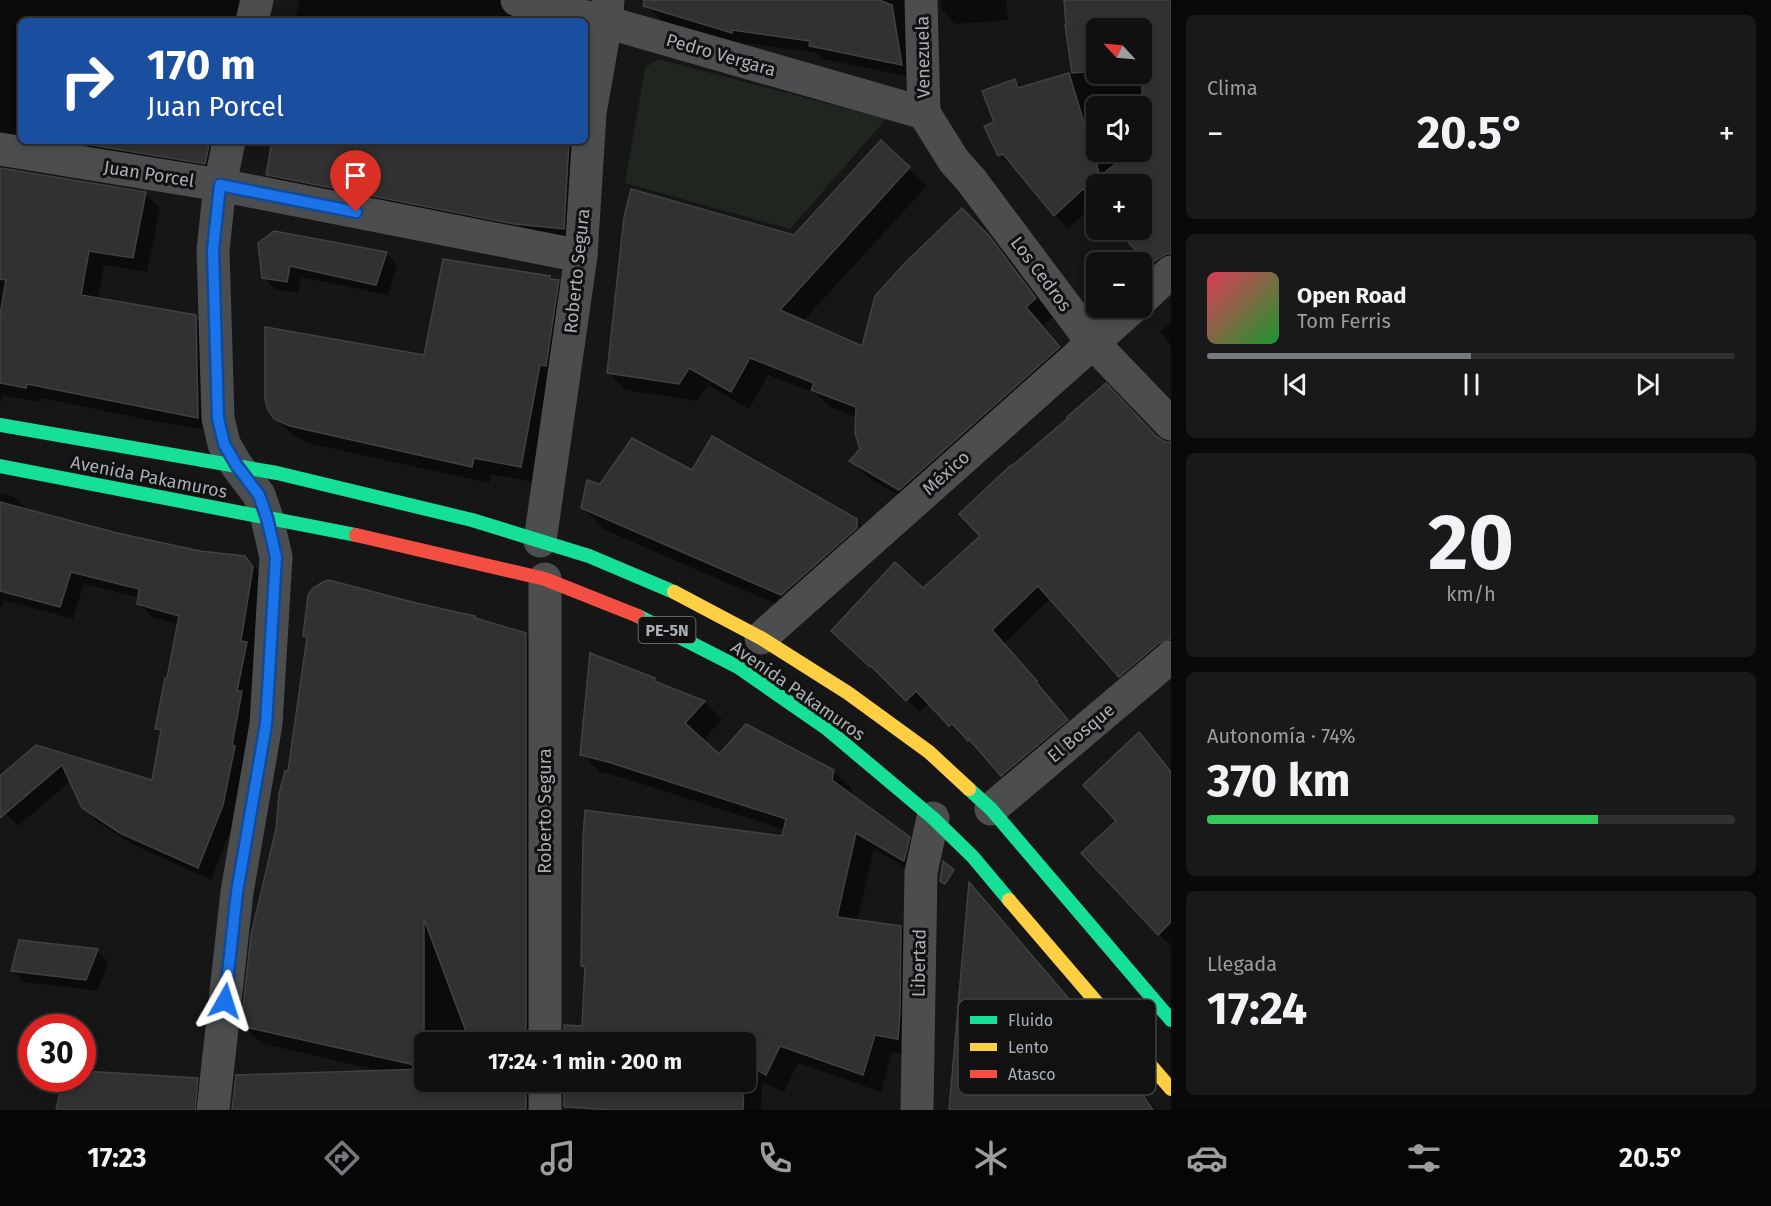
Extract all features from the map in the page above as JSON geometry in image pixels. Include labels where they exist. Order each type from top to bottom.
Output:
[{"type":"highway","name":"PE-5N","points":[[0,425],[277,473],[472,520],[589,556],[675,592],[761,638],[848,693],[929,752],[991,809],[1153,999]]},
{"type":"highway","name":"Avenida Pakamuros","points":[[0,466],[387,542],[544,579],[650,621],[738,667],[826,728],[933,818],[973,857],[1098,999]]},
{"type":"highway","name":"PE-5N","points":[[1156,1002],[1171,1020]]},
{"type":"highway","name":"Avenida Pakamuros","points":[[1156,1065],[1169,1080]]},
{"type":"street","points":[[253,18],[256,0]]},
{"type":"street","name":"Pedro Vergara","points":[[517,0],[607,11],[924,113]]},
{"type":"street","name":"Venezuela","points":[[921,0],[924,113]]},
{"type":"street","name":"Roberto Segura","points":[[540,541],[581,256],[590,113],[607,11]]},
{"type":"street","name":"Los Cedros","points":[[924,113],[954,161],[971,180],[1093,343],[1171,424]]},
{"type":"street","points":[[213,1110],[237,892],[266,724],[276,557],[259,495],[224,444],[218,418],[213,250],[220,185],[228,144]]},
{"type":"street","name":"Juan Porcel","points":[[0,149],[220,185],[581,256]]},
{"type":"street","points":[[1152,290],[1171,272]]},
{"type":"street","name":"México","points":[[761,638],[1121,318]]},
{"type":"street","name":"Roberto Segura","points":[[544,579],[545,1032]]},
{"type":"street","name":"El Bosque","points":[[991,809],[1171,657]]},
{"type":"street","name":"Libertad","points":[[917,1110],[921,872],[933,818]]},
{"type":"street","points":[[545,1092],[545,1110]]},
{"type":"shaded area","points":[[658,59],[886,119],[790,229],[625,183],[645,68]]},
{"type":"building","points":[[644,0],[879,0],[892,5],[902,65],[809,46],[810,41],[732,30],[732,33],[643,6]]},
{"type":"building","points":[[1064,0],[1171,0],[1171,254],[1166,254],[1152,264],[1152,252],[1137,252],[1127,240],[1152,240],[1152,174],[1103,174],[1118,162],[1152,162],[1152,96],[1142,96],[1142,84],[1152,84],[1152,18],[1086,18],[1086,72],[1072,73]]},
{"type":"building","points":[[1069,73],[1086,129],[1086,162],[1096,162],[1099,174],[1086,174],[1086,192],[1083,189],[1054,216],[1003,154],[998,156],[984,126],[994,122],[982,91],[1015,79],[1018,88]]},
{"type":"building","points":[[881,140],[910,167],[780,310],[862,346],[875,296],[904,264],[962,208],[990,237],[1036,298],[1026,307],[1060,347],[899,490],[849,461],[860,449],[855,433],[856,407],[811,390],[814,383],[750,358],[731,392],[689,368],[679,384],[607,373],[624,217],[631,189],[794,235]]},
{"type":"building","points":[[85,144],[209,144],[205,164]]},
{"type":"building","points":[[271,144],[569,144],[564,229],[514,224],[266,175]]},
{"type":"building","points":[[0,168],[146,192],[133,258],[89,251],[81,295],[196,315],[198,418],[27,384],[26,388],[0,383],[0,315],[6,280],[0,279]]},
{"type":"building","points":[[274,231],[387,252],[376,285],[290,266],[287,282],[262,278],[258,243]]},
{"type":"building","points":[[443,259],[550,276],[550,279],[559,280],[546,366],[540,365],[521,467],[474,458],[472,467],[290,426],[274,419],[265,400],[265,327],[424,355]]},
{"type":"building","points":[[1106,383],[1157,437],[1165,442],[1171,442],[1171,639],[1159,643],[1119,677],[1038,586],[992,630],[1068,720],[1001,776],[969,739],[968,741],[952,724],[949,726],[916,691],[906,701],[831,631],[895,562],[923,588],[980,536],[959,514],[1011,465]]},
{"type":"building","points":[[712,436],[857,519],[857,528],[781,595],[581,508],[587,480],[600,484],[632,438],[692,470]]},
{"type":"building","points":[[0,502],[117,533],[200,551],[245,556],[253,567],[241,641],[247,642],[237,691],[242,691],[232,745],[235,746],[223,805],[198,868],[120,833],[82,808],[62,765],[0,818],[0,776],[36,745],[152,780],[161,730],[155,729],[179,616],[137,604],[139,589],[71,572],[60,607],[0,591]]},
{"type":"building","points":[[329,580],[475,616],[475,618],[526,633],[526,1032],[466,1032],[424,919],[424,1032],[414,1032],[414,1065],[241,1026],[251,935],[276,829],[279,794],[285,771],[288,771],[307,637],[303,636],[308,595],[313,588]]},
{"type":"building","points":[[590,653],[655,678],[654,681],[705,701],[685,723],[719,754],[746,724],[834,770],[832,780],[910,837],[904,861],[856,833],[837,917],[901,926],[898,1039],[875,1035],[863,1075],[780,1046],[766,1075],[756,1070],[756,1032],[564,1032],[564,1025],[582,1026],[585,967],[581,966],[585,810],[782,836],[786,819],[580,755]]},
{"type":"building","points":[[1139,732],[1171,772],[1171,922],[1158,935],[1081,853],[1116,821],[1083,785]]},
{"type":"building","points":[[943,861],[954,870],[945,884],[940,881]]},
{"type":"building","points":[[969,882],[1069,999],[959,999]]},
{"type":"building","points":[[19,940],[98,949],[86,980],[11,971]]},
{"type":"building","points":[[958,1007],[958,1095],[1143,1095],[1153,1110],[949,1110]]},
{"type":"building","points":[[414,1069],[414,1092],[526,1092],[526,1110],[232,1110],[236,1075]]},
{"type":"building","points":[[96,1072],[198,1078],[195,1110],[56,1110],[60,1092],[96,1092]]},
{"type":"building","points":[[564,1092],[744,1092],[743,1110],[613,1110],[564,1107]]},
{"type":"traffic: fast","points":[[0,425],[277,473],[472,520],[589,556],[674,592]]},
{"type":"traffic: fast","points":[[0,466],[356,535]]},
{"type":"traffic: fast","points":[[638,616],[738,667],[826,728],[933,818],[973,857],[1009,900]]},
{"type":"traffic: fast","points":[[969,789],[991,809],[1153,999]]},
{"type":"traffic: fast","points":[[1156,1002],[1171,1020]]},
{"type":"traffic: slow","points":[[674,592],[761,638],[848,693],[929,752],[969,789]]},
{"type":"traffic: slow","points":[[1009,900],[1094,999]]},
{"type":"traffic: slow","points":[[1156,1072],[1171,1089]]},
{"type":"traffic: jam","points":[[356,535],[545,579],[638,616]]},
{"type":"route","points":[[225,1001],[237,892],[266,724],[276,557],[259,495],[224,444],[218,418],[213,250],[220,185],[356,212]]}]
